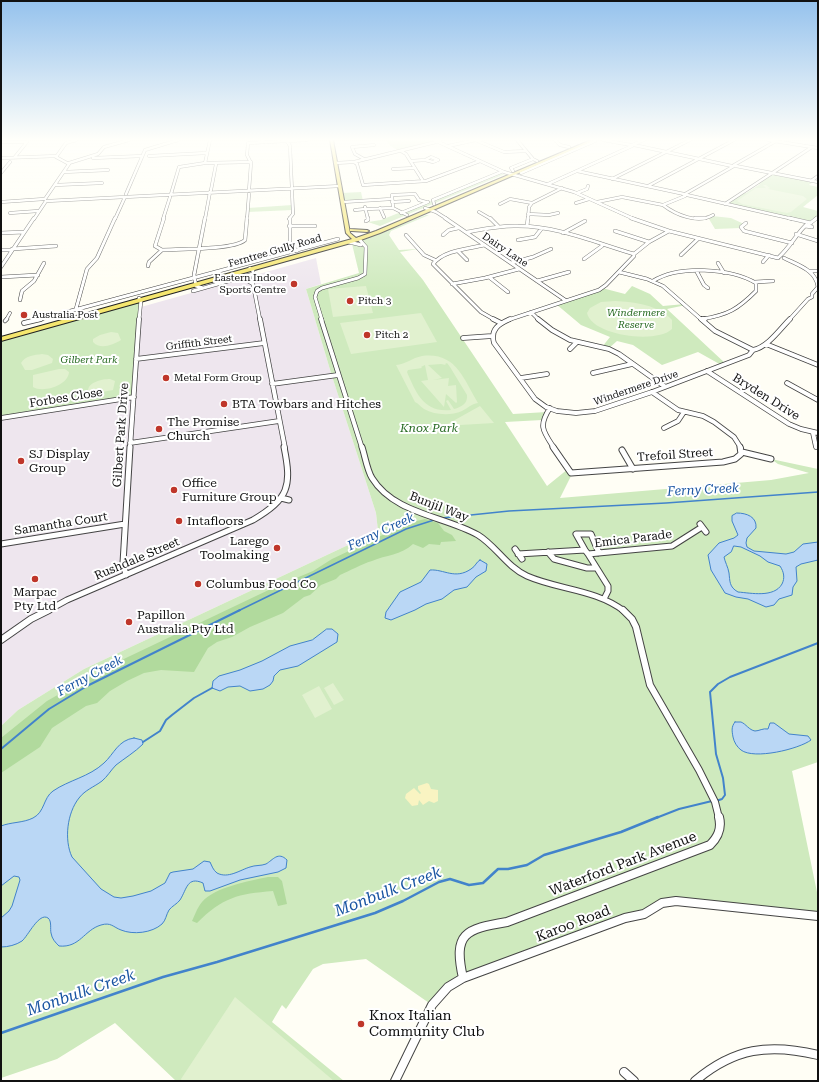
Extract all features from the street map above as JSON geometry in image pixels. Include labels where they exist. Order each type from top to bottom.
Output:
[{"type":"main road","points":[[341,190],[349,230],[358,240]]},
{"type":"main road","name":"Ferntree Gully Road","points":[[368,233],[427,209],[434,204],[466,190]]},
{"type":"main road","name":"Ferntree Gully Road","points":[[1,335],[194,284],[252,271],[358,240],[368,233],[407,215],[427,209]]},
{"type":"main road","points":[[349,230],[368,233]]},
{"type":"main road","points":[[340,240],[349,230]]},
{"type":"main road","name":"Ferntree Gully Road","points":[[252,271],[340,240],[358,240]]},
{"type":"main road","name":"Ferntree Gully Road","points":[[1,338],[25,328]]},
{"type":"street","points":[[1,266],[51,190]]},
{"type":"street","points":[[76,309],[87,269],[97,258],[127,190]]},
{"type":"street","points":[[172,190],[155,246],[162,250],[234,246],[244,242],[249,192]]},
{"type":"street","points":[[1,202],[125,195],[170,196],[210,191],[249,192],[265,190]]},
{"type":"street","points":[[292,190],[293,214],[289,218],[290,245],[301,254]]},
{"type":"street","name":"Ferntree Gully Road","points":[[434,204],[462,190]]},
{"type":"street","points":[[500,204],[510,199],[532,203],[557,190]]},
{"type":"street","name":"Windermere Drive","points":[[492,336],[494,345],[516,375],[521,378],[522,383],[533,397],[550,408],[567,413],[585,413],[652,392],[664,386],[707,372],[751,354],[753,350],[759,349],[766,344],[808,299],[812,297],[818,287],[818,282],[809,272],[781,257],[669,231],[624,216],[597,202],[569,190]]},
{"type":"street","points":[[577,193],[583,190]]},
{"type":"street","points":[[666,190],[818,228]]},
{"type":"street","points":[[597,202],[622,196],[663,205],[669,204],[692,190]]},
{"type":"street","points":[[724,204],[745,190]]},
{"type":"street","points":[[203,288],[194,284],[210,191]]},
{"type":"street","points":[[393,208],[391,196],[416,194],[420,200],[434,204],[436,212]]},
{"type":"street","points":[[576,203],[590,199]]},
{"type":"street","points":[[363,201],[368,220],[366,221]]},
{"type":"street","points":[[343,202],[409,201]]},
{"type":"street","points":[[401,212],[426,202]]},
{"type":"street","points":[[527,226],[528,214],[532,203]]},
{"type":"street","points":[[663,205],[673,212],[699,219],[709,219],[713,215]]},
{"type":"street","points":[[355,210],[365,208],[393,208],[407,215]]},
{"type":"street","points":[[380,208],[384,216]]},
{"type":"street","name":"Dairy Lane","points":[[427,209],[436,212],[565,300]]},
{"type":"street","points":[[10,213],[38,211]]},
{"type":"street","points":[[479,212],[489,217],[498,226]]},
{"type":"street","points":[[528,214],[549,215],[558,213]]},
{"type":"street","points":[[781,257],[792,243],[796,234],[818,217]]},
{"type":"street","points":[[563,233],[585,222]]},
{"type":"street","points":[[746,223],[741,227],[744,231],[792,243]]},
{"type":"street","points":[[289,226],[315,226]]},
{"type":"street","points":[[466,232],[498,226],[527,226],[563,233],[602,246],[634,254]]},
{"type":"street","points":[[443,235],[449,230],[458,228]]},
{"type":"street","points":[[518,240],[535,237],[542,228]]},
{"type":"street","points":[[614,231],[649,242]]},
{"type":"street","points":[[463,338],[492,336],[494,329],[501,323],[565,300],[599,290],[619,272],[634,256],[634,254],[649,242],[669,231]]},
{"type":"street","points":[[1,233],[24,232]]},
{"type":"street","points":[[358,240],[368,233]]},
{"type":"street","points":[[796,234],[818,241]]},
{"type":"street","points":[[406,235],[424,255],[435,260],[458,251],[484,245]]},
{"type":"street","points":[[681,255],[699,238]]},
{"type":"street","name":"Ferntree Gully Road","points":[[25,328],[76,309],[194,284],[296,251],[340,240]]},
{"type":"street","name":"Bunjil Way","points":[[358,240],[366,247],[366,271],[364,275],[322,288],[317,291],[315,295],[338,375],[372,478],[392,499],[411,510],[467,530],[480,537],[507,563],[522,573],[533,578],[604,599],[625,611],[638,628],[651,687]]},
{"type":"street","points":[[1,250],[56,246]]},
{"type":"street","points":[[584,259],[602,246]]},
{"type":"street","points":[[511,263],[533,257],[551,249]]},
{"type":"street","points":[[148,266],[149,262],[162,250]]},
{"type":"street","points":[[458,251],[467,260]]},
{"type":"street","points":[[763,262],[769,255]]},
{"type":"street","points":[[435,260],[434,266],[483,314],[501,323]]},
{"type":"street","points":[[20,300],[20,296],[24,290],[34,282],[44,263]]},
{"type":"street","points":[[718,263],[724,273]]},
{"type":"street","points":[[452,284],[520,269]]},
{"type":"street","name":"Ferntree Gully Road","points":[[194,284],[203,288],[231,280],[252,271]]},
{"type":"street","name":"Rushdale Street","points":[[1,640],[43,612],[253,520],[270,510],[281,498],[288,484],[289,475],[253,284],[252,271]]},
{"type":"street","points":[[809,272],[818,271]]},
{"type":"street","points":[[537,281],[569,272]]},
{"type":"street","points":[[619,272],[653,281],[668,290],[722,335],[753,350]]},
{"type":"street","points":[[653,281],[671,273],[697,272],[741,275],[755,282],[773,281]]},
{"type":"street","points":[[697,272],[704,285],[708,288]]},
{"type":"street","points":[[1,277],[38,275]]},
{"type":"street","points":[[489,277],[508,292]]},
{"type":"street","points":[[231,280],[244,280],[253,284]]},
{"type":"street","points":[[702,319],[723,316],[734,312],[756,291],[757,287],[755,282]]},
{"type":"street","points":[[812,297],[818,299]]},
{"type":"street","name":"Gilbert Park Drive","points":[[126,575],[123,565],[125,524],[140,299]]},
{"type":"street","points":[[531,312],[552,331],[577,342],[612,351],[664,386]]},
{"type":"street","points":[[4,321],[10,313]]},
{"type":"street","points":[[570,349],[577,342]]},
{"type":"street","name":"Griffith Street","points":[[136,359],[264,343]]},
{"type":"street","points":[[766,344],[818,366]]},
{"type":"street","points":[[593,373],[632,364]]},
{"type":"street","name":"Bryden Drive","points":[[707,372],[789,424],[816,433]]},
{"type":"street","points":[[521,378],[547,374]]},
{"type":"street","points":[[272,384],[338,375]]},
{"type":"street","points":[[787,383],[818,400]]},
{"type":"street","points":[[652,392],[674,408],[699,415],[712,421],[736,439],[742,452],[771,459]]},
{"type":"street","name":"Forbes Close","points":[[1,418],[134,397]]},
{"type":"street","name":"Trefoil Street","points":[[550,408],[543,419],[543,431],[571,474],[727,461],[735,459],[742,452]]},
{"type":"street","points":[[664,428],[678,421],[684,412]]},
{"type":"street","points":[[130,443],[279,420]]},
{"type":"street","points":[[816,433],[816,448]]},
{"type":"street","points":[[622,450],[633,468]]},
{"type":"street","points":[[281,498],[289,500]]},
{"type":"street","name":"Samantha Court","points":[[1,544],[125,524]]},
{"type":"street","name":"Emica Parade","points":[[586,552],[599,553],[672,546],[703,528]]},
{"type":"street","points":[[586,552],[576,535],[578,533],[591,534],[599,553]]},
{"type":"street","points":[[522,559],[517,552],[586,552]]},
{"type":"street","points":[[548,552],[554,559],[587,568],[596,568]]},
{"type":"street","name":"Emica Parade","points":[[586,552],[608,586],[608,591],[604,599]]},
{"type":"street","name":"Waterford Park Avenue","points":[[463,978],[459,961],[459,948],[462,939],[471,930],[507,922],[710,845],[716,839],[720,831],[718,811],[690,754],[651,687]]},
{"type":"street","name":"Karoo Road","points":[[395,1081],[432,1006],[448,988],[463,978],[625,918],[644,914],[667,902],[676,901],[818,916]]},
{"type":"street","points":[[695,1081],[717,1063],[750,1050],[779,1048],[798,1050],[818,1055]]},
{"type":"street","points":[[624,1072],[634,1081]]},
{"type":"shaded area","points":[[316,258],[321,284],[306,289],[376,513],[378,531],[84,669],[18,710],[1,726],[1,418],[141,307]]},
{"type":"green space","points":[[458,190],[465,190],[380,226],[368,222],[381,220],[426,202],[433,201]]},
{"type":"green space","points":[[750,190],[818,190],[818,195],[803,207],[818,211],[818,217],[812,222],[725,204],[742,192],[746,193]]},
{"type":"green space","points":[[752,190],[775,190],[803,196],[807,199],[791,212],[787,213],[742,204],[737,201]]},
{"type":"green space","points":[[361,192],[363,201],[343,202],[342,193]]},
{"type":"green space","points":[[292,205],[293,210],[247,212],[248,208]]},
{"type":"green space","name":"Knox Park","points":[[429,215],[391,231],[389,235],[399,250],[418,249],[400,252],[423,280],[513,414],[547,412],[542,420],[505,422],[547,486],[568,469],[572,474],[560,498],[771,480],[809,473],[778,464],[771,459],[818,469],[818,762],[792,771],[818,897],[818,916],[676,901],[463,978],[432,1005],[366,959],[323,964],[313,969],[286,1009],[282,1005],[272,1022],[344,1081],[176,1081],[115,1023],[57,1059],[1,1078],[1,726],[18,710],[84,669],[378,531],[376,513],[306,289],[359,273],[352,244]]},
{"type":"green space","points":[[712,216],[731,218],[744,224],[741,228],[715,229],[709,219]]},
{"type":"green space","name":"Pitch 3","points":[[366,286],[373,313],[333,317],[328,289]]},
{"type":"green space","name":"Windermere Reserve","points":[[632,286],[650,294],[663,306],[685,304],[686,305],[667,309],[726,364],[723,366],[698,352],[662,365],[633,345],[617,341],[608,349],[602,347],[610,337],[581,325],[556,304],[602,288],[625,294]]},
{"type":"green space","name":"Gilbert Park","points":[[141,300],[134,397],[1,418],[1,339]]},
{"type":"green space","points":[[615,301],[638,303],[660,311],[672,320],[672,329],[664,334],[640,337],[612,332],[591,321],[587,313],[590,308],[601,302]]},
{"type":"green space","points":[[421,313],[437,342],[351,354],[340,323]]},
{"type":"green space","points":[[111,332],[118,333],[121,340],[114,344],[103,346],[99,346],[93,342],[93,339],[100,335]]},
{"type":"green space","points":[[42,354],[48,355],[53,359],[52,363],[32,370],[25,370],[21,363],[25,359],[30,356]]},
{"type":"green space","points":[[434,356],[443,358],[451,363],[463,376],[478,403],[471,405],[457,413],[443,414],[428,411],[415,402],[396,365],[418,357]],"holes":[[[447,363],[467,395],[467,400],[464,404],[454,409],[448,400],[446,401],[451,410],[434,408],[422,400],[407,372],[408,370],[422,368],[421,367],[425,365],[428,380],[421,381],[444,407],[446,394],[456,403],[457,402],[456,385],[448,386],[449,378],[433,380],[442,378],[428,365],[446,365],[445,364]]]},
{"type":"green space","points":[[65,369],[69,372],[68,377],[60,384],[49,389],[37,389],[33,387],[33,375]]},
{"type":"green space","points":[[110,379],[115,381],[113,390],[97,393],[88,391],[90,385],[93,383],[100,380]]},
{"type":"green space","points":[[480,406],[494,423],[444,426]]},
{"type":"green space","points":[[425,519],[438,523],[444,531],[452,535],[456,541],[441,542],[440,545],[429,544],[423,548],[413,544],[398,553],[368,562],[340,575],[336,579],[321,585],[310,595],[304,597],[283,613],[250,627],[232,637],[217,642],[208,648],[194,672],[161,670],[144,673],[127,681],[110,691],[97,703],[86,706],[52,728],[40,747],[1,773],[1,738],[47,701],[107,667],[277,586],[313,571],[332,559],[389,532],[401,529],[409,523]]},
{"type":"green space","points":[[333,683],[344,700],[334,705],[324,688]]},
{"type":"green space","points":[[319,686],[332,709],[315,718],[302,695]]},
{"type":"green space","points":[[268,877],[278,877],[282,881],[287,904],[278,906],[273,891],[250,894],[232,898],[223,902],[206,914],[197,923],[192,921],[202,902],[215,892],[233,885]]},
{"type":"green space","points":[[235,997],[334,1081],[182,1081],[181,1079]]},
{"type":"sand","points":[[427,783],[431,789],[438,790],[438,801],[434,803],[429,801],[423,805],[419,800],[418,805],[412,806],[405,798],[406,794],[414,788],[420,794],[421,793],[418,786]]},
{"type":"water","points":[[737,513],[744,514],[751,516],[755,521],[756,528],[747,538],[746,543],[747,547],[754,551],[786,554],[794,552],[803,544],[818,542],[818,560],[801,564],[796,567],[797,581],[793,587],[792,595],[779,599],[774,605],[766,607],[748,599],[725,593],[711,570],[708,555],[719,543],[734,538],[738,535],[732,521],[732,516]],"holes":[[[734,546],[741,547],[760,556],[768,562],[780,566],[784,577],[782,584],[774,591],[762,594],[738,592],[733,588],[730,584],[729,571],[724,557],[731,552]]]},
{"type":"water","points":[[480,560],[487,564],[486,571],[476,577],[467,587],[454,590],[442,599],[426,604],[391,620],[385,618],[386,612],[400,592],[421,582],[430,570],[460,574],[474,567]]},
{"type":"water","points":[[327,629],[332,629],[338,634],[337,642],[298,666],[280,670],[274,676],[270,685],[263,689],[250,691],[240,686],[228,687],[220,691],[212,688],[213,681],[219,676],[240,670],[262,661],[290,646],[312,640]]},
{"type":"water","points":[[735,722],[741,722],[755,731],[768,729],[770,723],[774,723],[789,734],[808,736],[811,740],[787,750],[766,754],[747,753],[741,750],[734,741],[732,729]]},
{"type":"water","points":[[134,738],[142,740],[143,744],[116,765],[106,778],[81,795],[75,804],[69,819],[68,843],[72,857],[101,889],[114,897],[121,898],[133,896],[151,891],[165,883],[170,873],[193,869],[204,861],[210,862],[217,873],[221,875],[230,875],[252,866],[266,864],[278,856],[284,857],[287,860],[286,868],[278,872],[240,880],[210,891],[205,891],[203,883],[198,881],[191,882],[180,900],[169,910],[162,924],[148,931],[137,933],[126,932],[110,924],[104,924],[95,927],[77,942],[66,946],[59,946],[52,937],[49,919],[45,917],[37,921],[22,941],[12,946],[1,947],[1,918],[12,906],[20,880],[19,877],[14,876],[1,886],[1,826],[33,818],[40,812],[47,797],[53,791],[92,772],[108,759],[120,744]]},
{"type":"waterway","name":"Ferny Creek","points":[[442,518],[509,511],[666,503],[818,492]]},
{"type":"waterway","name":"Ferny Creek","points":[[238,611],[406,529],[434,520]]},
{"type":"waterway","name":"Ferny Creek","points":[[1,749],[49,709],[87,686],[240,610]]},
{"type":"waterway","name":"Monbulk Creek","points":[[716,801],[722,799],[725,795],[723,778],[716,754],[710,692],[718,684],[730,677],[818,643]]},
{"type":"waterway","points":[[143,742],[160,731],[166,720],[172,715],[194,698],[212,688]]},
{"type":"waterway","name":"Monbulk Creek","points":[[656,818],[679,809],[712,801]]},
{"type":"waterway","name":"Monbulk Creek","points":[[1,1033],[163,977],[217,962],[375,913],[403,901],[439,882],[450,879],[469,885],[483,883],[498,869],[508,869],[527,865],[544,855],[621,832],[658,817]]},
{"type":"place","name":"Eastern Indoor Sports Centre","points":[[294,284]]},
{"type":"place","name":"Pitch 3","points":[[350,301]]},
{"type":"place","name":"Australia Post","points":[[24,315]]},
{"type":"place","name":"Pitch 2","points":[[367,335]]},
{"type":"place","name":"Metal Form Group","points":[[166,378]]},
{"type":"place","name":"BTA Towbars and Hitches","points":[[224,404]]},
{"type":"place","name":"The Promise Church","points":[[159,429]]},
{"type":"place","name":"SJ Display Group","points":[[21,461]]},
{"type":"place","name":"Office Furniture Group","points":[[174,490]]},
{"type":"place","name":"Intafloors","points":[[179,521]]},
{"type":"place","name":"Larego Toolmaking","points":[[277,548]]},
{"type":"place","name":"Marpac Pty Ltd","points":[[35,579]]},
{"type":"place","name":"Columbus Food Co","points":[[198,584]]},
{"type":"place","name":"Papillon Australia Pty Ltd","points":[[129,622]]},
{"type":"place","name":"Knox Italian Community Club","points":[[361,1024]]}]
